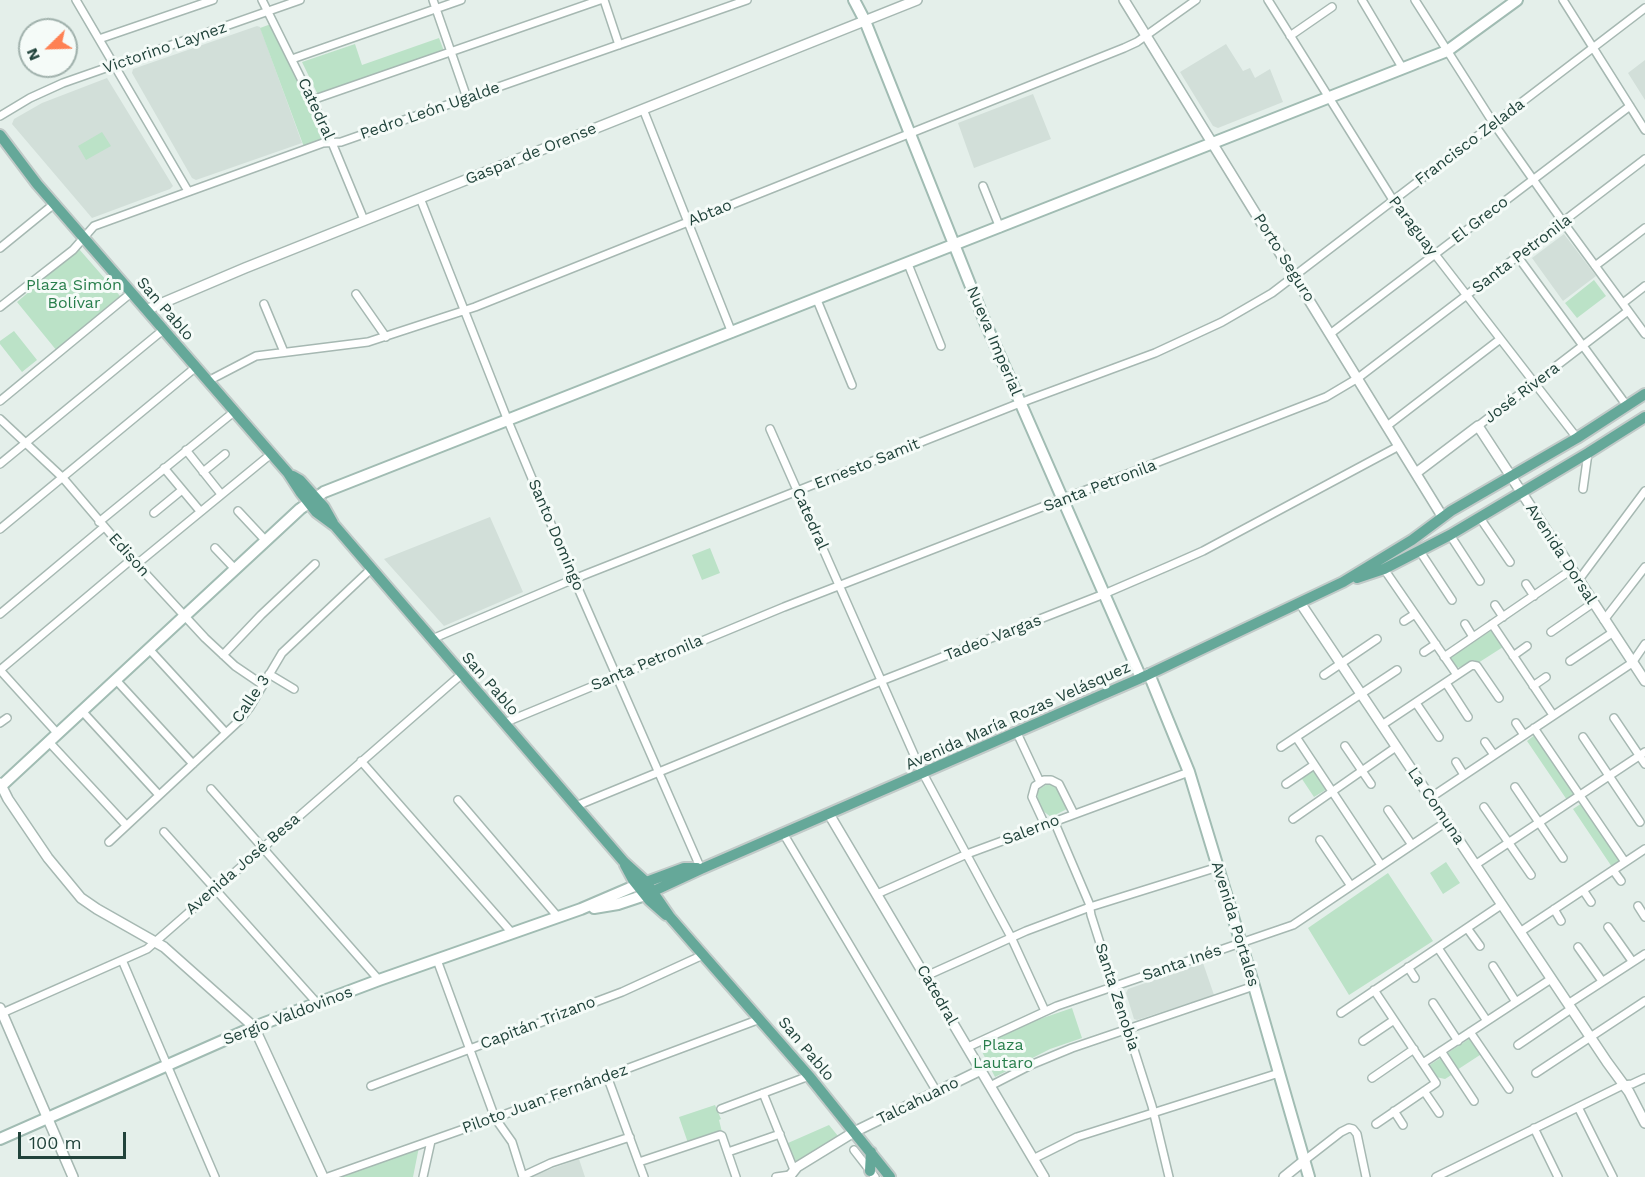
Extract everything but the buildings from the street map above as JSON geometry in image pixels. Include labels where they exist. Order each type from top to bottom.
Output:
[{"type":"main road","name":"Nueva Imperial","points":[[854,0],[865,21],[953,246],[1020,403],[1104,594],[1145,676]]},
{"type":"main road","points":[[0,786],[312,500],[1448,51],[1517,0]]},
{"type":"main road","name":"San Pablo","points":[[0,135],[22,166],[83,238],[312,500],[316,512],[334,526],[432,639],[809,1076],[890,1177]]},
{"type":"main road","name":"Avenida María Rozas Velásquez","points":[[649,893],[700,868],[1017,733],[1300,604],[1343,582],[1412,540],[1442,516],[1577,438],[1645,394]]},
{"type":"main road","name":"Avenida María Rozas Velásquez","points":[[1343,582],[1384,568],[1450,535],[1645,417]]},
{"type":"main road","name":"Avenida Portales","points":[[1145,676],[1189,772],[1309,1177]]},
{"type":"main road","name":"Avenida María Rozas Velásquez","points":[[641,884],[684,868],[700,868]]},
{"type":"main road","name":"Sergio Valdovinos","points":[[0,1139],[254,1027],[581,909],[641,884]]},
{"type":"main road","name":"Sergio Valdovinos","points":[[581,909],[618,904],[649,893]]},
{"type":"main road","points":[[871,1152],[873,1174]]},
{"type":"street","points":[[76,0],[188,191]]},
{"type":"street","points":[[99,39],[213,0]]},
{"type":"street","name":"Catedral","points":[[262,0],[332,143],[364,220]]},
{"type":"street","name":"Victorino Laynez","points":[[0,116],[50,88],[300,0]]},
{"type":"street","points":[[433,0],[467,98]]},
{"type":"street","points":[[292,59],[461,0]]},
{"type":"street","points":[[312,100],[602,0],[620,45]]},
{"type":"street","name":"Pedro León Ugalde","points":[[0,308],[73,250],[94,225],[321,144],[341,142],[747,0]]},
{"type":"street","name":"Gaspar de Orense","points":[[146,310],[207,283],[917,0]]},
{"type":"street","name":"Porto Seguro","points":[[1124,0],[1442,516]]},
{"type":"street","name":"Abtao","points":[[208,381],[256,356],[356,344],[386,337],[465,310],[1124,48],[1196,0]]},
{"type":"street","name":"Paraguay","points":[[1268,0],[1393,200],[1577,438]]},
{"type":"street","points":[[1362,0],[1403,69]]},
{"type":"street","points":[[1415,0],[1494,124],[1628,311],[1642,324],[1645,334]]},
{"type":"street","points":[[1563,0],[1645,130]]},
{"type":"street","points":[[1290,36],[1332,7]]},
{"type":"street","name":"Francisco Zelada","points":[[1295,276],[1645,8]]},
{"type":"street","name":"El Greco","points":[[1330,334],[1630,106]]},
{"type":"street","points":[[643,109],[732,333]]},
{"type":"street","name":"Santa Petronila","points":[[504,723],[839,585],[1319,400],[1358,378],[1645,159]]},
{"type":"street","points":[[983,186],[1000,228]]},
{"type":"street","name":"Santo Domingo","points":[[420,198],[508,422],[700,868]]},
{"type":"street","points":[[0,248],[54,204]]},
{"type":"street","points":[[1595,266],[1645,228]]},
{"type":"street","points":[[1518,256],[1627,406]]},
{"type":"street","points":[[908,264],[941,346]]},
{"type":"street","name":"Ernesto Samit","points":[[432,639],[574,579],[1195,336],[1261,300],[1295,276]]},
{"type":"street","points":[[1623,303],[1645,286]]},
{"type":"street","points":[[0,401],[131,293]]},
{"type":"street","points":[[356,294],[386,337]]},
{"type":"street","points":[[817,300],[852,385]]},
{"type":"street","points":[[264,304],[284,352]]},
{"type":"street","name":"José Rivera","points":[[1416,473],[1628,311]]},
{"type":"street","points":[[0,464],[163,330]]},
{"type":"street","points":[[1387,426],[1499,339]]},
{"type":"street","points":[[0,530],[196,367]]},
{"type":"street","points":[[0,614],[164,468],[235,411]]},
{"type":"street","name":"Edison","points":[[0,419],[63,478],[134,561],[223,655],[262,685]]},
{"type":"street","name":"Avenida Dorsal","points":[[1478,426],[1645,681]]},
{"type":"street","name":"Catedral","points":[[770,429],[922,774],[1011,937],[1045,1011]]},
{"type":"street","name":"Tadeo Vargas","points":[[576,806],[881,681],[1104,594],[1203,551],[1399,446]]},
{"type":"street","points":[[186,450],[221,494]]},
{"type":"street","points":[[1583,489],[1588,453]]},
{"type":"street","points":[[203,472],[225,454]]},
{"type":"street","points":[[58,734],[0,670],[134,561],[272,454]]},
{"type":"street","points":[[164,468],[200,512]]},
{"type":"street","points":[[154,513],[182,490]]},
{"type":"street","points":[[1578,581],[1645,491]]},
{"type":"street","points":[[238,511],[266,541]]},
{"type":"street","points":[[1480,518],[1510,562]]},
{"type":"street","points":[[1450,535],[1480,581]]},
{"type":"street","points":[[215,548],[235,569]]},
{"type":"street","points":[[1419,550],[1452,600]]},
{"type":"street","points":[[223,655],[315,564]]},
{"type":"street","points":[[1604,620],[1645,567]]},
{"type":"street","points":[[1384,568],[1457,675]]},
{"type":"street","name":"Calle 3","points":[[109,842],[245,714],[282,653],[371,569]]},
{"type":"street","points":[[1444,657],[1571,570]]},
{"type":"street","points":[[1526,584],[1533,596]]},
{"type":"street","points":[[1551,632],[1593,603]]},
{"type":"street","name":"La Comuna","points":[[1300,604],[1632,1098],[1645,1123]]},
{"type":"street","points":[[1495,604],[1503,617]]},
{"type":"street","points":[[1404,621],[1415,614]]},
{"type":"street","points":[[1465,624],[1473,637]]},
{"type":"street","points":[[1492,624],[1553,715]]},
{"type":"street","points":[[1570,661],[1612,633]]},
{"type":"street","points":[[1324,675],[1377,639]]},
{"type":"street","points":[[1425,652],[1436,644]]},
{"type":"street","points":[[1430,798],[1632,663],[1645,644]]},
{"type":"street","points":[[1513,656],[1527,646]]},
{"type":"street","points":[[149,649],[226,733]]},
{"type":"street","points":[[1382,725],[1472,666],[1477,666],[1499,698]]},
{"type":"street","points":[[1281,747],[1397,670]]},
{"type":"street","points":[[269,674],[294,689]]},
{"type":"street","name":"Avenida José Besa","points":[[1,1012],[147,949],[214,888],[462,674]]},
{"type":"street","points":[[1533,686],[1546,677]]},
{"type":"street","points":[[116,680],[193,764]]},
{"type":"street","points":[[1446,683],[1468,717]]},
{"type":"street","points":[[1416,703],[1439,737]]},
{"type":"street","points":[[82,711],[159,795]]},
{"type":"street","points":[[0,723],[7,718]]},
{"type":"street","points":[[1614,718],[1642,753],[1645,764]]},
{"type":"street","points":[[1516,723],[1524,735]]},
{"type":"street","points":[[1534,728],[1624,862]]},
{"type":"street","points":[[1017,733],[1040,782]]},
{"type":"street","points":[[1296,737],[1381,866]]},
{"type":"street","points":[[1583,737],[1640,822]]},
{"type":"street","points":[[49,742],[126,825]]},
{"type":"street","points":[[1485,742],[1494,755]]},
{"type":"street","points":[[1345,746],[1371,784]]},
{"type":"street","points":[[1293,819],[1396,747]]},
{"type":"street","points":[[1475,865],[1642,753]]},
{"type":"street","points":[[361,761],[512,933]]},
{"type":"street","points":[[1456,762],[1464,775]]},
{"type":"street","points":[[1286,784],[1314,765]]},
{"type":"street","name":"Salerno","points":[[877,894],[967,854],[1189,772]]},
{"type":"street","points":[[1045,825],[1032,797],[1034,789],[1040,782],[1048,780],[1059,784],[1074,814]]},
{"type":"street","points":[[0,786],[55,867],[81,898],[170,952],[254,1027],[323,1177]]},
{"type":"street","points":[[1515,787],[1563,858]]},
{"type":"street","points":[[211,789],[379,980]]},
{"type":"street","points":[[458,800],[558,917]]},
{"type":"street","points":[[1484,807],[1531,875]]},
{"type":"street","points":[[1388,810],[1412,845]]},
{"type":"street","name":"Catedral","points":[[829,814],[1044,1177]]},
{"type":"street","name":"Santa Zenobia","points":[[1054,821],[1090,907],[1153,1112],[1169,1177]]},
{"type":"street","name":"Santa Inés","points":[[968,1047],[1045,1011],[1302,921],[1446,822]]},
{"type":"street","points":[[164,832],[317,1003]]},
{"type":"street","points":[[783,833],[937,1092]]},
{"type":"street","points":[[1320,840],[1351,886]]},
{"type":"street","points":[[1520,932],[1644,850]]},
{"type":"street","points":[[926,976],[1011,937],[1090,907],[1218,867]]},
{"type":"street","points":[[1613,870],[1621,881]]},
{"type":"street","points":[[1583,890],[1591,902]]},
{"type":"street","points":[[1341,1013],[1501,905]]},
{"type":"street","points":[[1638,906],[1645,917]]},
{"type":"street","points":[[1554,909],[1561,921]]},
{"type":"street","points":[[1608,927],[1632,962]]},
{"type":"street","points":[[1467,928],[1480,946]]},
{"type":"street","points":[[1578,947],[1602,981]]},
{"type":"street","points":[[1437,948],[1486,1022]]},
{"type":"street","name":"Capitán Trizano","points":[[371,1086],[632,988],[703,955]]},
{"type":"street","points":[[1518,1045],[1602,981],[1644,956]]},
{"type":"street","points":[[122,960],[215,1177]]},
{"type":"street","points":[[437,960],[495,1118],[512,1142],[523,1177],[551,1163],[630,1137]]},
{"type":"street","points":[[1493,966],[1516,1002]]},
{"type":"street","points":[[1408,967],[1415,978]]},
{"type":"street","points":[[1423,1063],[1551,979]]},
{"type":"street","points":[[990,1086],[1053,1055],[1254,986]]},
{"type":"street","points":[[1374,990],[1436,1083],[1376,1124]]},
{"type":"street","points":[[1536,1073],[1645,1001]]},
{"type":"street","points":[[1433,1003],[1458,1041]]},
{"type":"street","points":[[1,1012],[73,1177]]},
{"type":"street","name":"Piloto Juan Fernández","points":[[328,1177],[495,1118],[760,1019]]},
{"type":"street","points":[[1363,1041],[1394,1020]]},
{"type":"street","points":[[1470,1032],[1509,1089]]},
{"type":"street","points":[[1372,1078],[1414,1049]]},
{"type":"street","points":[[1441,1051],[1474,1101]]},
{"type":"street","name":"Talcahuano","points":[[791,1174],[854,1132],[981,1070]]},
{"type":"street","points":[[1033,1159],[1077,1137],[1279,1073]]},
{"type":"street","points":[[607,1076],[644,1177]]},
{"type":"street","points":[[721,1109],[809,1076]]},
{"type":"street","points":[[1436,1177],[1623,1085],[1645,1078]]},
{"type":"street","points":[[1424,1091],[1439,1113]]},
{"type":"street","points":[[763,1093],[780,1134],[791,1174],[776,1177]]},
{"type":"street","points":[[1578,1107],[1613,1177]]},
{"type":"street","points":[[1394,1111],[1403,1125]]},
{"type":"street","points":[[1534,1128],[1556,1176]]},
{"type":"street","points":[[1284,1177],[1341,1132],[1353,1129],[1359,1138],[1366,1177]]},
{"type":"street","points":[[728,1152],[780,1134]]},
{"type":"street","points":[[639,1162],[720,1135],[736,1177]]},
{"type":"street","points":[[423,1177],[431,1141]]},
{"type":"street","points":[[854,1150],[873,1174]]},
{"type":"shaded area","points":[[257,26],[260,27],[302,143],[196,180],[192,178],[132,73],[133,69]]},
{"type":"shaded area","points":[[1226,44],[1243,71],[1250,68],[1255,78],[1270,69],[1283,102],[1218,128],[1213,126],[1180,72]]},
{"type":"shaded area","points":[[1645,60],[1645,100],[1628,73]]},
{"type":"shaded area","points":[[107,78],[173,186],[92,218],[12,124],[14,119],[42,103]]},
{"type":"shaded area","points":[[1033,94],[1051,139],[974,168],[958,123]]},
{"type":"shaded area","points":[[1564,234],[1596,276],[1563,301],[1532,258]]},
{"type":"shaded area","points":[[490,517],[523,592],[444,626],[384,559]]},
{"type":"shaded area","points":[[1203,963],[1214,995],[1137,1020],[1134,1019],[1126,993],[1128,989]]},
{"type":"shaded area","points":[[579,1159],[585,1177],[531,1177],[531,1176]]},
{"type":"green space","points":[[271,24],[326,139],[304,147],[260,28]]},
{"type":"green space","points":[[439,38],[444,51],[318,95],[302,62],[355,44],[362,65]]},
{"type":"green space","points":[[102,132],[111,146],[86,160],[78,146]]},
{"type":"green space","name":"Plaza Simón Bolívar","points":[[79,249],[120,296],[57,351],[17,302]]},
{"type":"green space","points":[[1594,280],[1606,296],[1577,318],[1565,303]]},
{"type":"green space","points":[[14,331],[37,360],[22,372],[0,344],[0,341]]},
{"type":"green space","points":[[710,548],[720,573],[702,580],[692,555]]},
{"type":"green space","points":[[1492,630],[1503,647],[1478,663],[1474,660],[1470,664],[1456,668],[1448,659]]},
{"type":"green space","points":[[1536,734],[1576,794],[1567,800],[1527,741]]},
{"type":"green space","points":[[1313,768],[1327,789],[1314,797],[1300,776]]},
{"type":"green space","points":[[1049,783],[1059,788],[1067,809],[1051,817],[1043,811],[1037,801],[1038,790]]},
{"type":"green space","points":[[1582,803],[1621,861],[1612,867],[1573,809]]},
{"type":"green space","points":[[1446,862],[1460,883],[1443,894],[1430,873]]},
{"type":"green space","points":[[1388,873],[1433,941],[1349,995],[1308,928]]},
{"type":"green space","name":"Plaza Lautaro","points":[[1072,1008],[1082,1038],[1050,1049],[995,1077],[979,1046],[1037,1020]]},
{"type":"green space","points":[[1472,1037],[1483,1053],[1457,1070],[1446,1054]]},
{"type":"green space","points":[[1442,1057],[1453,1074],[1445,1079],[1436,1077],[1428,1066]]},
{"type":"green space","points":[[715,1105],[721,1119],[719,1120],[722,1132],[688,1143],[679,1117]]},
{"type":"green space","points":[[829,1125],[838,1136],[795,1163],[788,1143]]},
{"type":"green space","points":[[419,1147],[413,1177],[341,1177]]}]
